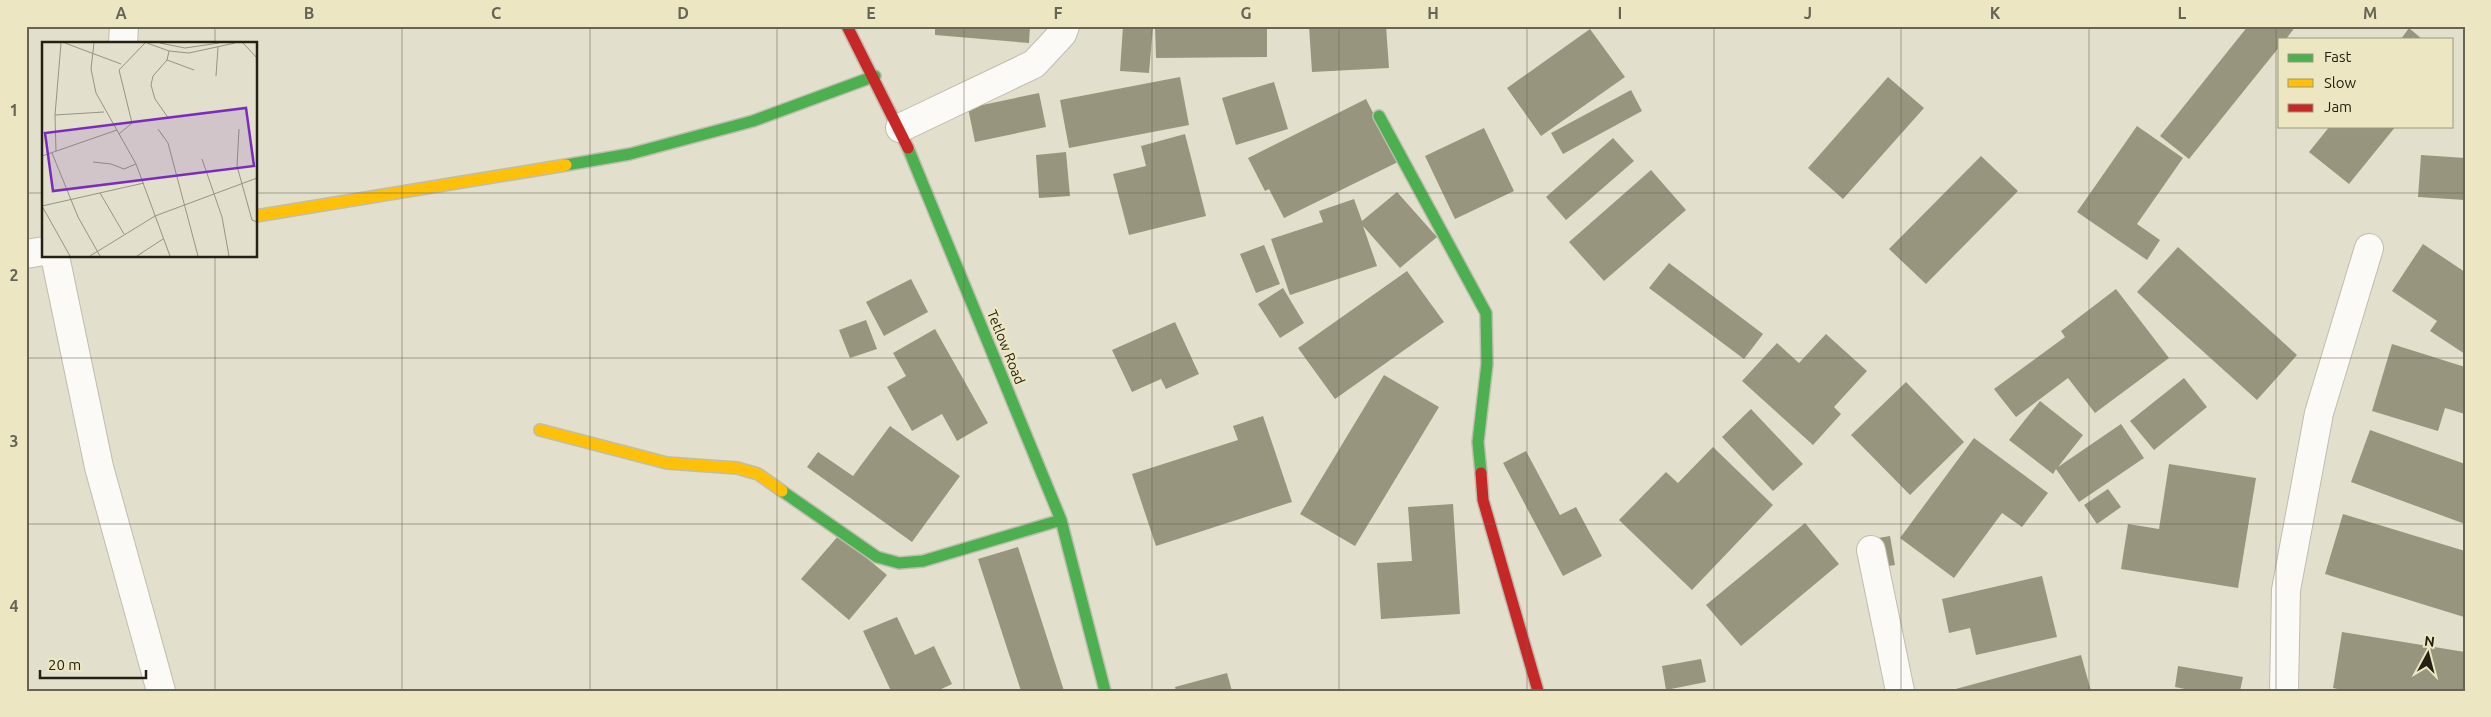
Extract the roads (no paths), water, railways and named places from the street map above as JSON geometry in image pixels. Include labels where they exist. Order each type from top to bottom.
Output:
[{"type":"street","points":[[123,42],[124,26]]},
{"type":"street","name":"Tetlow Road","points":[[847,26],[875,76],[900,128],[1061,520],[1105,691]]},
{"type":"street","points":[[900,128],[1034,64],[1062,34],[1065,26]]},
{"type":"street","points":[[258,216],[630,154],[753,121],[875,76]]},
{"type":"street","points":[[1379,116],[1486,313],[1487,364],[1478,442],[1483,500],[1538,691]]},
{"type":"street","points":[[2284,691],[2286,590],[2319,413],[2369,248]]},
{"type":"street","points":[[26,254],[42,251]]},
{"type":"street","points":[[54,258],[99,467],[161,691]]},
{"type":"street","points":[[540,430],[667,463],[737,468],[758,474],[877,558],[899,563],[940,557],[1061,520]]},
{"type":"street","points":[[1871,550],[1900,691]]}]
